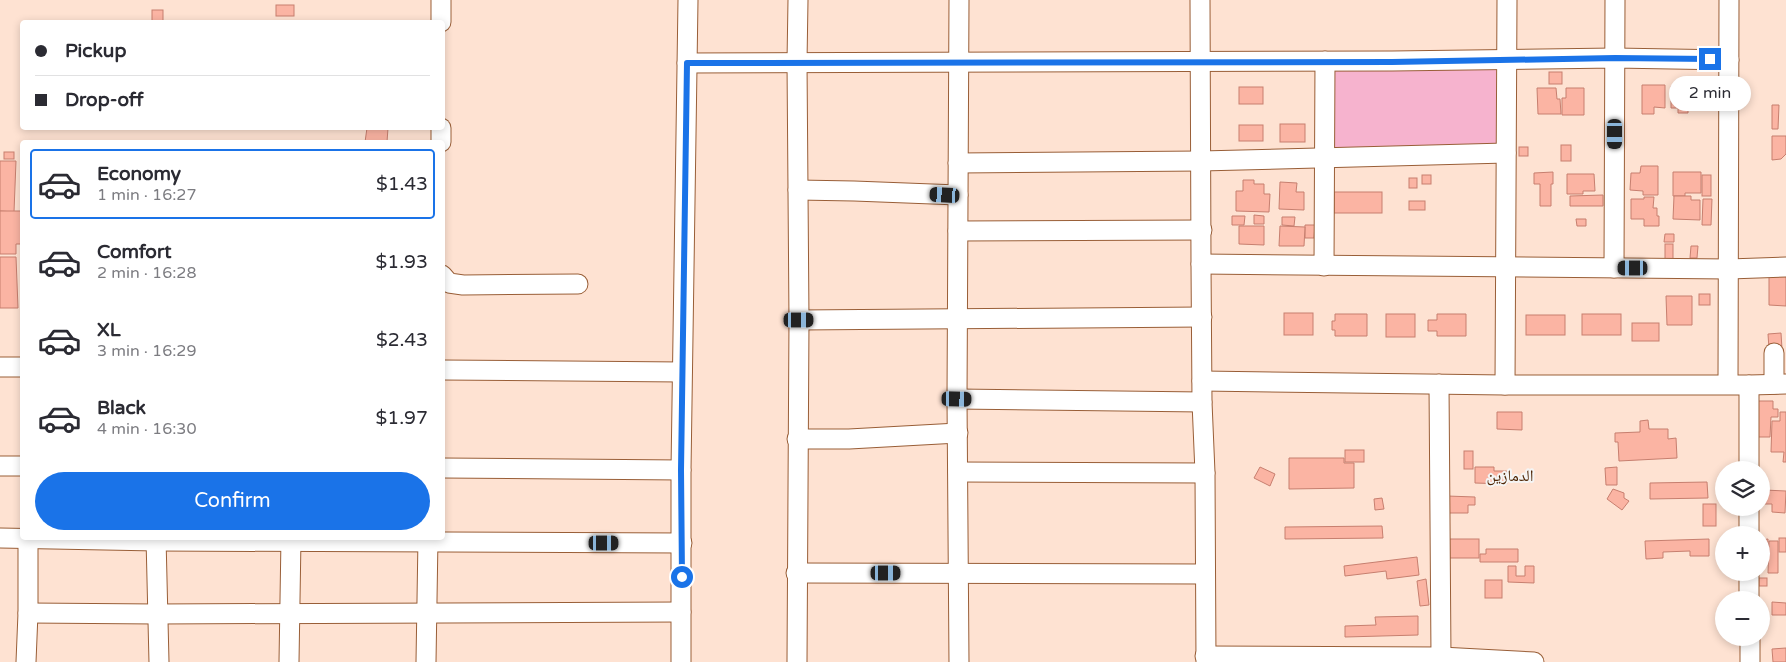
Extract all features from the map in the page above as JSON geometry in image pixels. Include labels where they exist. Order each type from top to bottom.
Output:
[{"type":"street","points":[[441,0],[441,20]]},
{"type":"street","points":[[681,662],[682,372],[688,0]]},
{"type":"street","points":[[797,662],[798,0]]},
{"type":"street","points":[[959,0],[957,320],[959,662]]},
{"type":"street","points":[[1200,0],[1202,402],[1205,473],[1206,659],[1441,657],[1534,662]]},
{"type":"street","points":[[1505,385],[1507,0]]},
{"type":"street","points":[[1614,268],[1616,0]]},
{"type":"street","points":[[1728,384],[1729,0]]},
{"type":"street","points":[[687,63],[1201,62],[1615,58],[1729,60]]},
{"type":"street","points":[[1324,266],[1325,61]]},
{"type":"street","points":[[958,162],[1201,161],[1506,153]]},
{"type":"street","points":[[798,190],[854,190],[958,196]]},
{"type":"street","points":[[958,231],[1202,230]]},
{"type":"street","points":[[1201,264],[1729,269],[1786,266]]},
{"type":"street","points":[[445,278],[449,283],[463,285],[578,284]]},
{"type":"street","points":[[799,320],[1202,317]]},
{"type":"street","points":[[1202,381],[1505,385],[1780,384],[1774,354]]},
{"type":"street","points":[[0,366],[20,367]]},
{"type":"street","points":[[445,370],[682,372]]},
{"type":"street","points":[[1440,384],[1441,657]]},
{"type":"street","points":[[1749,385],[1749,461]]},
{"type":"street","points":[[957,399],[1202,402]]},
{"type":"street","points":[[797,439],[849,439],[958,433]]},
{"type":"street","points":[[0,466],[20,466]]},
{"type":"street","points":[[445,468],[681,470]]},
{"type":"street","points":[[958,472],[1205,473]]},
{"type":"street","points":[[0,538],[20,538]]},
{"type":"street","points":[[26,662],[28,540]]},
{"type":"street","points":[[156,540],[159,662]]},
{"type":"street","points":[[289,662],[290,540],[682,543]]},
{"type":"street","points":[[426,662],[428,540]]},
{"type":"street","points":[[796,573],[1205,574]]},
{"type":"street","points":[[28,613],[681,612]]},
{"type":"shaded area","points":[[1496,65],[1497,149],[1332,150],[1331,67]]},
{"type":"building","points":[[276,5],[294,5],[294,16],[276,16]]},
{"type":"building","points":[[152,10],[163,10],[163,20],[152,20]]},
{"type":"building","points":[[1549,72],[1562,72],[1562,84],[1549,84]]},
{"type":"building","points":[[1642,85],[1665,85],[1665,108],[1654,107],[1654,114],[1642,114]]},
{"type":"building","points":[[1688,85],[1688,113],[1678,113],[1678,108],[1671,108],[1671,86]]},
{"type":"building","points":[[1239,87],[1263,87],[1263,104],[1239,104]]},
{"type":"building","points":[[1537,88],[1556,88],[1557,99],[1560,99],[1561,114],[1538,114]]},
{"type":"building","points":[[1566,88],[1584,88],[1584,115],[1562,115],[1562,98],[1566,98]]},
{"type":"building","points":[[1772,105],[1779,105],[1778,129],[1772,129]]},
{"type":"building","points":[[1280,124],[1305,124],[1305,142],[1280,142]]},
{"type":"building","points":[[1239,125],[1263,125],[1263,141],[1239,141]]},
{"type":"building","points":[[367,130],[388,130],[387,140],[365,140]]},
{"type":"building","points":[[1772,136],[1786,136],[1786,154],[1781,159],[1772,160]]},
{"type":"building","points":[[1561,145],[1571,145],[1571,161],[1561,161]]},
{"type":"building","points":[[1519,147],[1528,147],[1528,156],[1519,156]]},
{"type":"building","points":[[4,152],[14,152],[14,159],[4,159]]},
{"type":"building","points":[[0,161],[16,161],[14,212],[0,211]]},
{"type":"building","points":[[1641,166],[1658,166],[1658,195],[1643,195],[1643,191],[1630,190],[1631,173],[1640,173]]},
{"type":"building","points":[[1553,172],[1551,206],[1540,206],[1540,184],[1534,184],[1534,173]]},
{"type":"building","points":[[1673,172],[1701,172],[1701,193],[1685,193],[1685,196],[1673,196]]},
{"type":"building","points":[[1567,174],[1594,174],[1595,191],[1583,191],[1583,194],[1567,194]]},
{"type":"building","points":[[1422,175],[1431,175],[1431,184],[1422,184]]},
{"type":"building","points":[[1702,175],[1711,175],[1711,196],[1702,196]]},
{"type":"building","points":[[1409,178],[1417,178],[1417,188],[1409,188]]},
{"type":"building","points":[[1243,180],[1254,180],[1254,184],[1264,184],[1264,194],[1270,194],[1269,212],[1236,211],[1236,191],[1243,191]]},
{"type":"building","points":[[1280,182],[1297,183],[1296,192],[1304,192],[1304,210],[1279,209]]},
{"type":"building","points":[[1334,192],[1382,192],[1382,213],[1334,213]]},
{"type":"building","points":[[1603,195],[1603,206],[1570,206],[1570,196]]},
{"type":"building","points":[[1674,196],[1691,196],[1691,200],[1700,200],[1700,220],[1673,219]]},
{"type":"building","points":[[1644,197],[1654,197],[1653,208],[1657,208],[1659,226],[1644,226],[1644,219],[1631,219],[1631,199],[1644,199]]},
{"type":"building","points":[[1703,199],[1712,199],[1711,225],[1702,225]]},
{"type":"building","points":[[1409,201],[1425,201],[1425,210],[1409,210]]},
{"type":"building","points":[[0,211],[20,211],[20,244],[16,244],[16,254],[0,254]]},
{"type":"building","points":[[1254,215],[1264,216],[1264,224],[1254,224]]},
{"type":"building","points":[[1232,216],[1245,216],[1244,225],[1232,225]]},
{"type":"building","points":[[1282,217],[1295,217],[1294,226],[1282,225]]},
{"type":"building","points":[[1576,219],[1586,219],[1586,226],[1577,226]]},
{"type":"building","points":[[1305,225],[1315,225],[1314,238],[1305,238]]},
{"type":"building","points":[[1239,226],[1264,226],[1264,245],[1239,244]]},
{"type":"building","points":[[1280,226],[1305,227],[1304,246],[1279,246]]},
{"type":"building","points":[[1665,234],[1674,234],[1674,242],[1664,242]]},
{"type":"building","points":[[1665,244],[1673,244],[1673,259],[1665,259]]},
{"type":"building","points":[[1691,246],[1698,246],[1697,258],[1690,258]]},
{"type":"building","points":[[0,257],[16,257],[18,308],[0,308]]},
{"type":"building","points":[[1769,276],[1786,276],[1786,306],[1769,305]]},
{"type":"building","points":[[1699,294],[1710,294],[1710,305],[1699,305]]},
{"type":"building","points":[[1666,296],[1692,296],[1692,325],[1667,325]]},
{"type":"building","points":[[1284,313],[1313,313],[1313,335],[1284,335]]},
{"type":"building","points":[[1335,314],[1367,314],[1367,336],[1335,336],[1335,330],[1332,330],[1332,321],[1335,321]]},
{"type":"building","points":[[1386,314],[1415,314],[1415,337],[1386,337]]},
{"type":"building","points":[[1437,314],[1466,314],[1466,336],[1437,336],[1437,331],[1428,331],[1428,320],[1437,320]]},
{"type":"building","points":[[1582,314],[1621,314],[1621,335],[1582,335]]},
{"type":"building","points":[[1526,315],[1565,315],[1565,335],[1526,335]]},
{"type":"building","points":[[1632,323],[1659,323],[1659,341],[1632,341]]},
{"type":"building","points":[[1781,333],[1782,349],[1769,349],[1768,334]]},
{"type":"building","points":[[1758,401],[1773,401],[1773,409],[1778,409],[1778,417],[1771,417],[1770,437],[1753,437]]},
{"type":"building","points":[[1497,412],[1522,412],[1522,430],[1497,429]]},
{"type":"building","points":[[1780,412],[1786,412],[1786,462],[1783,462],[1784,452],[1771,452],[1772,421],[1780,421]]},
{"type":"building","points":[[1648,420],[1649,429],[1668,429],[1668,439],[1676,438],[1677,458],[1619,461],[1618,442],[1615,442],[1615,433],[1640,432],[1640,421]]},
{"type":"building","points":[[1345,450],[1364,450],[1364,462],[1345,462]]},
{"type":"building","points":[[1464,451],[1473,451],[1473,469],[1464,469]]},
{"type":"building","points":[[1289,458],[1344,458],[1344,463],[1354,463],[1354,488],[1289,489]]},
{"type":"building","points":[[1260,467],[1275,474],[1270,486],[1254,478]]},
{"type":"building","points":[[1475,467],[1494,467],[1494,471],[1507,471],[1507,484],[1475,483]]},
{"type":"building","points":[[1617,467],[1617,485],[1606,485],[1605,468]]},
{"type":"building","points":[[1707,482],[1708,498],[1650,499],[1650,483]]},
{"type":"building","points":[[1613,489],[1624,493],[1624,498],[1629,501],[1622,510],[1607,499]]},
{"type":"building","points":[[1770,490],[1786,491],[1785,513],[1772,512],[1772,504],[1770,504]]},
{"type":"building","points":[[1447,496],[1475,497],[1475,505],[1468,505],[1468,513],[1447,513]]},
{"type":"building","points":[[1382,498],[1384,509],[1375,510],[1374,499]]},
{"type":"building","points":[[1703,504],[1715,504],[1716,526],[1703,526]]},
{"type":"building","points":[[1382,526],[1383,538],[1285,539],[1285,527]]},
{"type":"building","points":[[1779,538],[1786,538],[1786,552],[1779,552]]},
{"type":"building","points":[[1447,539],[1479,539],[1479,558],[1447,558]]},
{"type":"building","points":[[1709,539],[1709,556],[1690,556],[1690,551],[1663,552],[1663,558],[1646,559],[1645,541]]},
{"type":"building","points":[[1770,541],[1778,541],[1778,573],[1770,573]]},
{"type":"building","points":[[1486,549],[1518,549],[1518,562],[1480,562],[1480,554],[1486,554]]},
{"type":"building","points":[[1417,557],[1419,575],[1387,579],[1386,571],[1345,576],[1344,566]]},
{"type":"building","points":[[1508,566],[1516,566],[1516,576],[1525,576],[1525,566],[1534,566],[1534,583],[1508,582]]},
{"type":"building","points":[[1426,579],[1429,605],[1420,606],[1417,581]]},
{"type":"building","points":[[1485,580],[1502,580],[1502,598],[1485,598]]},
{"type":"building","points":[[1759,581],[1767,581],[1767,586],[1759,586]]},
{"type":"building","points":[[1772,602],[1786,603],[1786,615],[1772,615]]},
{"type":"building","points":[[1418,616],[1418,635],[1345,637],[1345,626],[1376,625],[1375,617]]},
{"type":"building","points":[[1786,648],[1786,662],[1773,662],[1772,649]]},
{"type":"district","name":"الدمازين","points":[[1510,475]]},
{"type":"route","points":[[682,577],[681,470],[687,63],[1392,62],[1506,59],[1710,59]]}]
